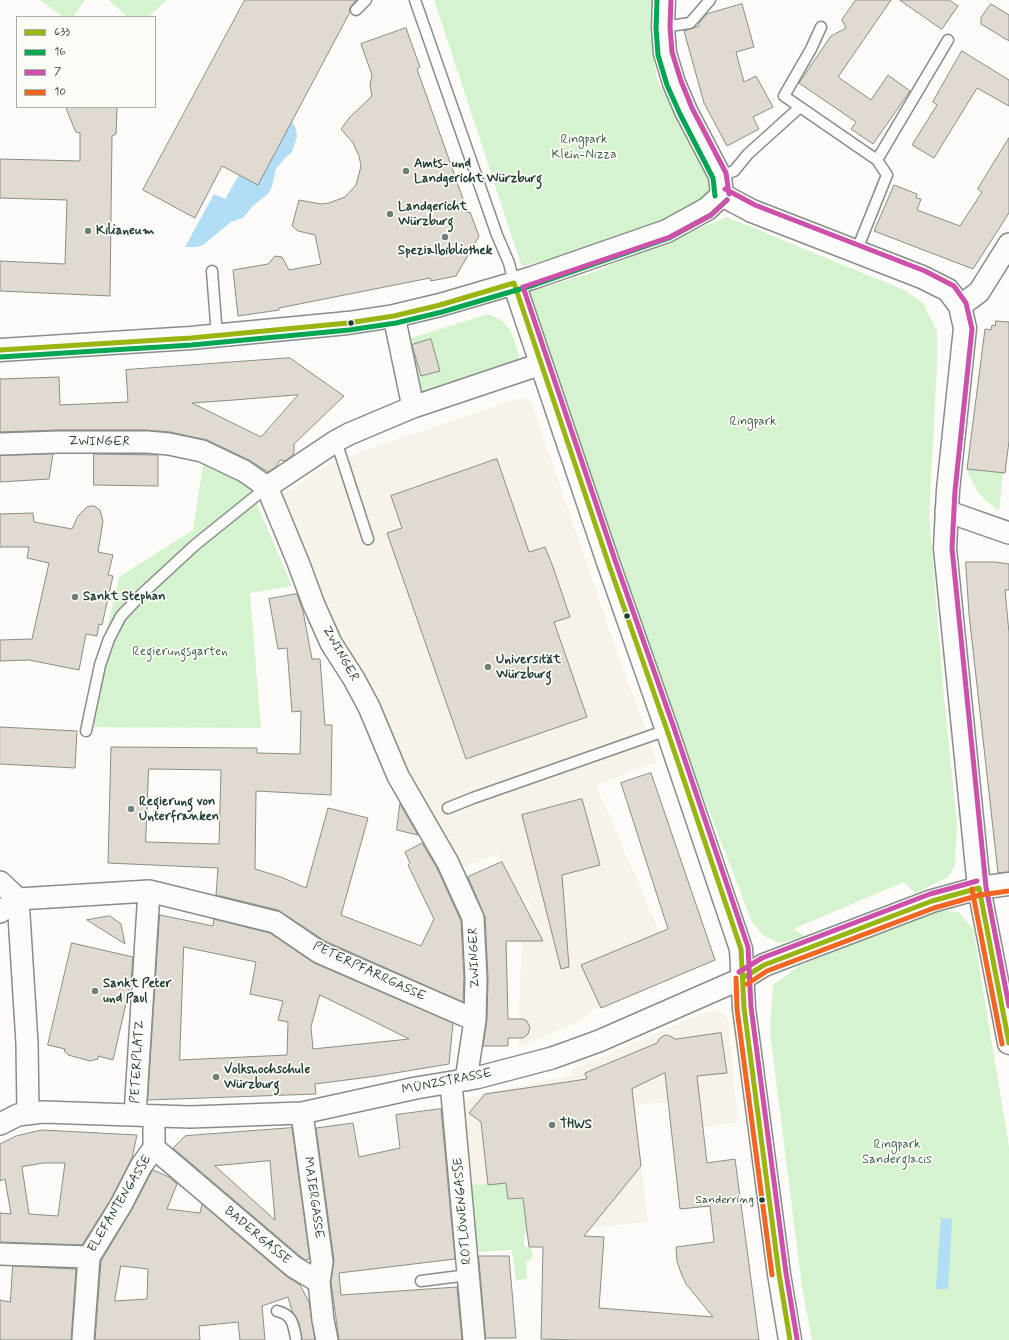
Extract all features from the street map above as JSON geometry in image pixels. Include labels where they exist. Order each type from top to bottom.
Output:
[{"type":"street","points":[[664,0],[663,28],[665,53],[674,83],[721,185],[752,211],[922,277],[948,290],[960,306],[965,328],[946,511],[945,548],[979,888],[1009,1043]]},
{"type":"street","points":[[0,350],[217,336],[348,323],[394,316],[440,305],[532,278],[667,231],[707,210],[721,185]]},
{"type":"street","points":[[960,306],[978,292],[1009,244]]},
{"type":"street","points":[[514,283],[609,565],[740,945],[744,1008],[778,1266],[790,1340]]},
{"type":"street","points":[[394,316],[413,407]]},
{"type":"street","points":[[267,487],[336,441],[413,407],[541,364]]},
{"type":"street","name":"ZWINGER","points":[[0,444],[58,442],[147,442],[169,444],[202,451],[244,471],[267,487],[314,605],[331,643],[363,696],[398,776],[448,862],[473,918],[476,978],[475,1020],[459,1082]]},
{"type":"street","points":[[946,511],[1009,533]]},
{"type":"street","points":[[0,882],[18,899],[27,1043],[28,1113]]},
{"type":"street","points":[[743,978],[764,965],[924,904],[979,888],[1009,884]]},
{"type":"street","points":[[0,912],[18,899],[149,891]]},
{"type":"street","name":"PETERPFARRGASSE","points":[[149,891],[275,922],[319,952],[475,1020]]},
{"type":"street","name":"PETERPLATZ","points":[[0,1124],[18,1115],[43,1112],[145,1115],[149,891]]},
{"type":"street","name":"MÜNZSTRASSE","points":[[145,1115],[190,1117],[302,1113],[416,1088],[459,1082],[552,1058],[599,1041],[743,978]]},
{"type":"street","name":"ROTLÖWENGASSE","points":[[459,1082],[468,1276],[474,1340]]},
{"type":"street","name":"MAIERGASSE","points":[[302,1113],[322,1262],[319,1282]]},
{"type":"street","name":"ELEFANTENGASSE","points":[[83,1340],[88,1257],[122,1205],[141,1166],[154,1148],[145,1115]]},
{"type":"street","name":"BADERGASSE","points":[[154,1148],[294,1267],[319,1282]]},
{"type":"street","points":[[0,1254],[88,1257]]},
{"type":"street","points":[[319,1282],[325,1330]]},
{"type":"lane","points":[[356,10],[366,0]]},
{"type":"lane","points":[[415,0],[514,283]]},
{"type":"lane","points":[[663,28],[690,23],[710,0]]},
{"type":"lane","points":[[821,27],[811,49],[784,96],[877,160],[887,175],[856,252]]},
{"type":"lane","points":[[877,160],[948,40]]},
{"type":"lane","points":[[721,185],[748,154],[800,107]]},
{"type":"lane","points":[[212,271],[217,336]]},
{"type":"lane","points":[[336,441],[368,539]]},
{"type":"lane","points":[[86,731],[100,665],[109,639],[121,616],[143,593],[195,545],[267,487]]},
{"type":"lane","points":[[448,808],[667,730]]},
{"type":"lane","points":[[422,1282],[468,1276]]},
{"type":"lane","points":[[277,1311],[290,1318],[296,1338]]},
{"type":"shaded area","name":"Universität Würzburg","points":[[520,398],[527,399],[532,404],[610,632],[657,762],[596,785],[678,975],[592,1010],[580,1021],[520,1047],[519,1038],[523,1038],[528,1034],[530,1028],[527,1021],[519,1019],[523,915],[529,911],[531,904],[529,900],[520,898],[497,854],[454,871],[369,701],[283,519],[279,498],[321,468],[352,455]]},
{"type":"shaded area","name":"THWS","points":[[716,1010],[724,1014],[728,1021],[738,1122],[672,1132],[668,1102],[634,1105],[648,1222],[524,1235],[522,1185],[471,1185],[465,1098],[573,1075],[571,1070],[708,1011]]},
{"type":"green space","points":[[40,0],[85,0],[74,16],[62,16]]},
{"type":"green space","points":[[109,0],[167,0],[149,16],[126,16]]},
{"type":"green space","name":"Ringpark Klein-Nizza","points":[[434,0],[652,0],[650,29],[657,80],[722,197],[712,211],[522,267]]},
{"type":"green space","name":"Ringpark","points":[[727,217],[904,290],[923,303],[937,331],[937,365],[929,516],[944,697],[957,824],[955,866],[948,877],[915,893],[904,882],[793,929],[806,937],[780,943],[764,936],[752,922],[645,646],[513,297],[594,272]]},
{"type":"green space","points":[[488,314],[497,318],[508,327],[514,339],[521,362],[423,397],[408,339]]},
{"type":"green space","name":"Regierungsgarten","points":[[203,465],[249,486],[292,586],[250,593],[261,728],[85,727],[119,577],[193,530]]},
{"type":"green space","points":[[967,469],[1003,473],[999,511],[979,493],[972,482]]},
{"type":"green space","name":"Ringpark Sanderglacis","points":[[931,910],[959,912],[973,929],[1009,1147],[1009,1340],[812,1340],[802,1287],[770,1032],[773,985],[799,966]]},
{"type":"green space","points":[[506,1183],[508,1199],[523,1198],[527,1230],[524,1235],[524,1246],[531,1248],[533,1255],[530,1261],[526,1262],[527,1279],[516,1280],[512,1250],[478,1252],[471,1185]]},
{"type":"water","points":[[292,121],[296,129],[297,137],[292,152],[276,169],[269,193],[253,206],[243,218],[231,222],[203,245],[196,247],[185,247],[214,194],[225,199],[239,175]]},
{"type":"water","points":[[941,1218],[952,1219],[948,1289],[936,1289]]},
{"type":"building","points":[[245,0],[356,0],[350,8],[350,12],[258,185],[222,166],[195,218],[143,190]]},
{"type":"building","points":[[856,0],[891,0],[838,77],[871,100],[888,75],[910,91],[873,144],[851,129],[856,122],[799,83],[831,36],[846,28],[842,20]]},
{"type":"building","points":[[900,0],[949,0],[958,6],[942,29]]},
{"type":"building","points":[[742,4],[754,47],[736,52],[744,82],[756,76],[773,107],[753,117],[759,129],[727,146],[704,103],[684,31],[699,26],[699,23],[707,14]]},
{"type":"building","points":[[991,4],[1009,15],[1009,41],[981,24],[981,18]]},
{"type":"building","name":"Amts- und Landgericht Würzburg","points":[[406,28],[420,67],[417,69],[468,213],[470,212],[479,236],[456,276],[431,281],[430,278],[279,308],[279,310],[238,316],[233,270],[268,264],[275,256],[282,257],[289,270],[321,264],[315,235],[298,231],[292,226],[299,200],[321,204],[329,203],[345,197],[356,185],[361,166],[359,156],[353,143],[341,129],[350,117],[372,96],[370,85],[372,75],[361,44]]},
{"type":"building","points":[[962,51],[1009,80],[1009,106],[977,88],[934,158],[912,145],[937,105],[933,102]]},
{"type":"building","name":"Kilianeum","points":[[66,108],[117,108],[116,134],[112,136],[110,296],[0,291],[0,261],[65,264],[67,200],[0,198],[0,159],[80,161],[80,133],[76,132]]},
{"type":"building","points":[[1009,138],[1009,213],[973,269],[874,231],[894,185],[917,194],[916,198],[921,199],[917,210],[960,226],[982,192],[978,189]]},
{"type":"building","points":[[996,321],[1009,322],[1009,441],[1005,473],[967,469],[985,329],[991,330],[992,325],[995,326]]},
{"type":"building","points":[[431,339],[440,371],[421,376],[412,345]]},
{"type":"building","points":[[290,358],[344,396],[294,444],[293,455],[285,461],[280,460],[276,467],[268,472],[249,460],[207,440],[170,432],[147,430],[58,430],[0,432],[0,379],[59,377],[60,405],[128,402],[126,370]],"holes":[[[298,395],[261,437],[192,403]]]},
{"type":"building","points":[[53,454],[49,479],[0,482],[0,456]]},
{"type":"building","points":[[94,454],[158,455],[158,486],[94,485]]},
{"type":"building","points":[[497,459],[529,552],[545,547],[553,567],[570,617],[554,622],[587,717],[466,759],[387,533],[402,528],[391,496]]},
{"type":"building","name":"Sankt Stephan","points":[[94,506],[100,510],[103,521],[98,552],[113,555],[108,575],[113,576],[102,625],[99,624],[97,636],[86,634],[79,670],[29,660],[0,661],[0,640],[32,639],[49,563],[27,558],[29,547],[0,547],[0,514],[33,513],[34,522],[72,529],[78,516],[87,507]]},
{"type":"building","points":[[966,562],[995,562],[1009,564],[1009,590],[1005,590],[1009,633],[1009,872],[998,873],[969,614]]},
{"type":"building","points":[[297,594],[303,611],[312,659],[320,659],[325,725],[332,725],[331,795],[256,791],[255,869],[281,877],[306,888],[328,808],[368,818],[341,915],[421,946],[434,919],[408,865],[410,863],[405,852],[422,843],[437,868],[461,921],[464,978],[463,1002],[325,941],[278,910],[216,895],[218,868],[108,863],[111,747],[257,748],[257,753],[300,754],[301,711],[292,712],[287,648],[278,649],[269,599]],"holes":[[[149,769],[221,770],[219,844],[146,842]]]},
{"type":"building","points":[[0,727],[77,731],[75,768],[0,764]]},
{"type":"building","points":[[651,773],[715,960],[601,1008],[581,965],[668,929],[621,783]]},
{"type":"building","points":[[582,799],[600,865],[562,875],[569,967],[561,969],[522,815]]},
{"type":"building","points":[[400,804],[418,835],[397,830]]},
{"type":"building","points":[[502,862],[543,941],[506,941],[508,1019],[523,1019],[527,1021],[530,1028],[528,1034],[523,1038],[508,1038],[508,1046],[483,1046],[487,1020],[488,978],[485,917],[468,877]]},
{"type":"building","points":[[160,915],[213,926],[214,919],[270,933],[314,963],[453,1023],[449,1064],[377,1076],[315,1084],[316,1094],[148,1100]],"holes":[[[184,947],[256,962],[250,994],[283,1001],[278,1020],[288,1022],[287,1055],[180,1060]],[[320,995],[365,1017],[409,1039],[313,1049],[311,1027]]]},
{"type":"building","points":[[110,916],[121,924],[125,944],[87,920]]},
{"type":"building","name":"Sankt Peter und Paul","points":[[72,943],[133,957],[131,982],[113,1060],[98,1056],[98,1059],[90,1061],[68,1055],[64,1051],[65,1049],[48,1045]]},
{"type":"building","points":[[721,1033],[727,1073],[697,1076],[707,1163],[735,1159],[759,1340],[541,1339],[543,1247],[529,1247],[523,1198],[508,1199],[506,1183],[488,1185],[481,1122],[469,1113],[485,1094],[587,1079],[585,1073],[657,1043],[660,1038],[665,1035],[675,1039]],"holes":[[[665,1073],[680,1209],[710,1206],[714,1242],[676,1247],[677,1261],[686,1284],[713,1317],[599,1308],[604,1237],[584,1236],[641,1166],[632,1089]]]},
{"type":"building","points":[[441,1109],[455,1259],[339,1273],[341,1295],[457,1287],[462,1340],[339,1340],[331,1282],[334,1260],[316,1128],[353,1123],[359,1157],[400,1148],[396,1115]]},
{"type":"building","points":[[292,1128],[310,1259],[305,1260],[301,1257],[173,1148],[185,1136]],"holes":[[[270,1161],[275,1220],[215,1166]]]},
{"type":"building","points":[[42,1130],[137,1135],[132,1158],[111,1199],[82,1245],[0,1242],[0,1213],[11,1214],[5,1179],[0,1181],[0,1144],[16,1136]],"holes":[[[44,1163],[65,1163],[58,1216],[29,1214],[22,1167]]]},
{"type":"building","points":[[153,1170],[169,1177],[177,1184],[167,1209],[200,1213],[202,1204],[286,1276],[300,1285],[309,1302],[315,1340],[302,1340],[299,1323],[292,1311],[288,1297],[262,1306],[265,1340],[240,1340],[238,1322],[199,1326],[200,1340],[95,1340],[101,1261],[131,1211]],"holes":[[[121,1266],[148,1269],[147,1299],[115,1301]]]},
{"type":"building","points":[[479,1256],[509,1256],[516,1338],[486,1338]]},
{"type":"building","points":[[13,1266],[76,1269],[71,1340],[0,1340],[0,1300],[10,1302]]},
{"type":"transit line","name":"16","points":[[657,0],[656,28],[658,55],[667,85],[680,114],[713,178],[715,196]]},
{"type":"transit line","name":"7","points":[[671,0],[670,27],[672,52],[681,81],[692,108],[726,173],[729,194]]},
{"type":"transit line","name":"7","points":[[725,189],[755,205],[925,271],[954,286],[966,303],[972,329],[955,491],[952,548],[986,887],[1009,1006]]},
{"type":"transit line","name":"16","points":[[0,357],[192,345],[349,330],[396,323],[442,312],[534,285],[669,238],[711,215],[727,200]]},
{"type":"transit line","name":"7","points":[[727,200],[711,215],[670,237],[523,287],[748,947],[751,1007],[786,1273],[797,1339]]},
{"type":"transit line","name":"633","points":[[514,283],[741,949],[744,1008],[779,1274],[790,1340]]},
{"type":"transit line","name":"633","points":[[0,350],[191,338],[348,323],[394,316],[440,305],[514,283]]},
{"type":"transit line","name":"7","points":[[739,972],[762,958],[930,894],[977,881]]},
{"type":"transit line","name":"633","points":[[979,888],[1009,1043]]},
{"type":"transit line","name":"633","points":[[743,978],[764,965],[932,901],[979,888]]},
{"type":"transit line","name":"10","points":[[972,889],[1002,1044]]},
{"type":"transit line","name":"10","points":[[747,984],[767,971],[934,908],[980,895],[1009,891]]},
{"type":"transit line","name":"10","points":[[736,978],[737,1009],[772,1275]]},
{"type":"place","name":"Amts- und Landgericht Würzburg","points":[[406,171]]},
{"type":"place","name":"Landgericht Würzburg","points":[[390,214]]},
{"type":"place","name":"Kilianeum","points":[[88,231]]},
{"type":"place","name":"Spezialbibliothek","points":[[445,237]]},
{"type":"place","name":"Sankt Stephan","points":[[75,597]]},
{"type":"place","name":"Universität Würzburg","points":[[488,667]]},
{"type":"place","name":"Regierung von Unterfranken","points":[[131,809]]},
{"type":"place","name":"Sankt Peter und Paul","points":[[95,991]]},
{"type":"place","name":"Volkshochschule Würzburg","points":[[216,1077]]},
{"type":"place","name":"THWS","points":[[552,1125]]},
{"type":"place","name":"Sanderring","points":[[762,1200]]}]
